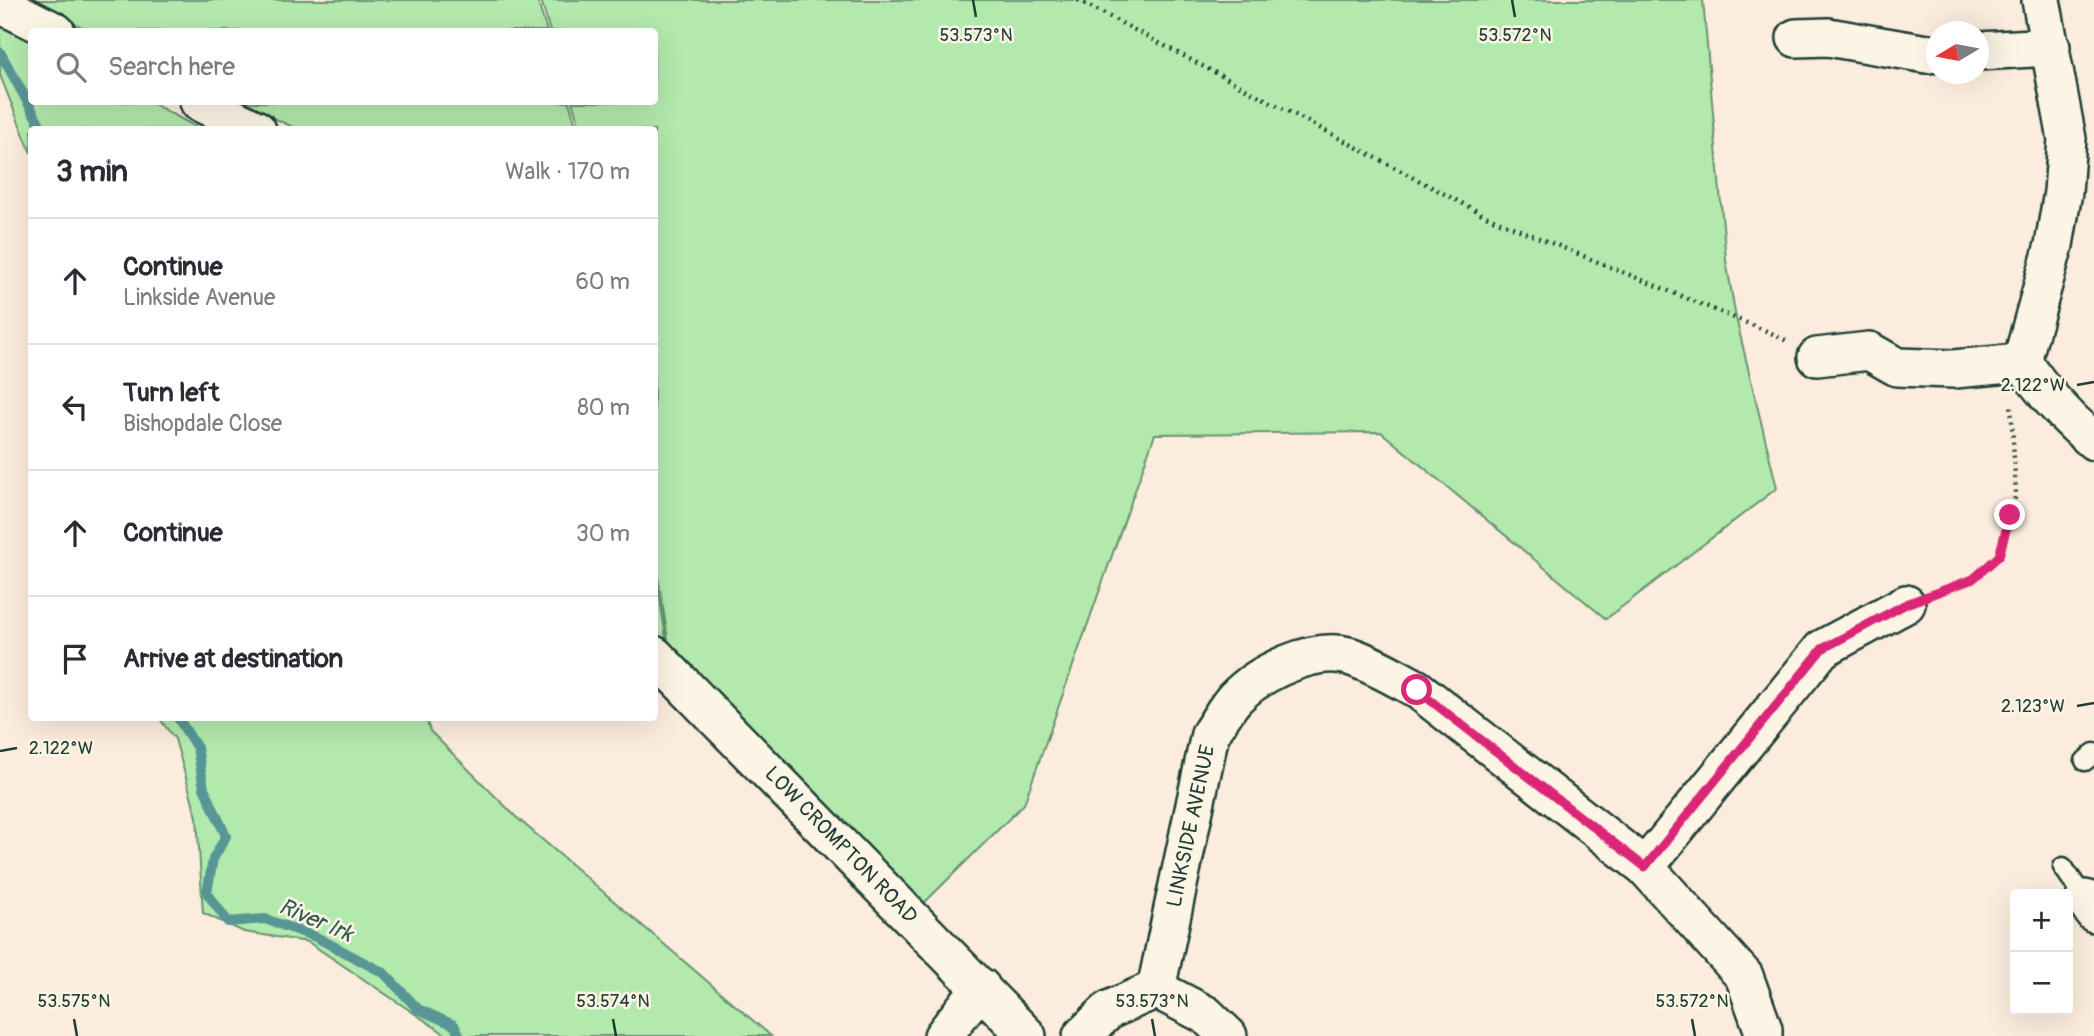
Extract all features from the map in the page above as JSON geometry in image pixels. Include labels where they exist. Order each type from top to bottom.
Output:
[{"type":"street","points":[[2016,363],[2054,245],[2063,192],[2067,139],[2041,0]]},
{"type":"street","points":[[0,4],[48,28]]},
{"type":"street","points":[[1796,38],[1828,37],[1926,54]]},
{"type":"street","points":[[1989,50],[2051,47]]},
{"type":"street","points":[[205,105],[249,126]]},
{"type":"street","points":[[1817,357],[1869,351],[1897,368],[1954,369],[2016,363]]},
{"type":"street","points":[[2016,363],[2070,421],[2094,441]]},
{"type":"street","points":[[1645,867],[1822,649],[1906,604]]},
{"type":"street","name":"LINKSIDE AVENUE","points":[[1156,989],[1210,734],[1235,699],[1266,673],[1305,657],[1345,655],[1384,670],[1417,690],[1645,867],[1744,976],[1763,1029],[1763,1036]]},
{"type":"street","name":"LOW CROMPTON ROAD","points":[[658,659],[1027,1036]]},
{"type":"street","points":[[943,1036],[981,988]]},
{"type":"street","points":[[1082,1036],[1109,1010],[1156,989],[1206,1015],[1228,1036]]},
{"type":"lane","points":[[2063,867],[2089,906]]},
{"type":"path","points":[[1078,0],[1488,218],[1769,332]]},
{"type":"path","points":[[1906,604],[1973,579],[1999,556],[2016,494],[2016,363]]},
{"type":"green space","points":[[22,0],[537,0],[546,28],[84,28]]},
{"type":"green space","points":[[541,0],[1703,0],[1726,260],[1736,318],[1777,488],[1606,619],[1381,432],[1155,434],[1024,804],[915,912],[669,646],[658,576],[658,126],[580,126],[573,105],[658,105],[658,28],[549,28]]},
{"type":"green space","points":[[0,20],[28,34],[28,105],[156,105],[194,126],[28,126],[28,145],[0,75]]},
{"type":"green space","points":[[245,105],[570,105],[576,126],[291,126]]},
{"type":"green space","points":[[658,586],[667,644],[658,635]]},
{"type":"green space","points":[[161,721],[427,721],[430,731],[516,817],[771,1036],[448,1036],[308,942],[244,932],[203,913],[197,817],[175,739]]},
{"type":"waterway","name":"River Irk","points":[[0,52],[28,103]]},
{"type":"waterway","name":"River Irk","points":[[29,105],[41,126]]},
{"type":"waterway","name":"River Irk","points":[[180,721],[197,748],[204,788],[226,836],[213,859],[207,893],[228,922],[265,919],[316,937],[384,973],[418,1009],[454,1025],[460,1036]]},
{"type":"route","points":[[1417,690],[1645,867],[1822,649],[1906,604],[1973,579],[1999,556],[2010,515]]}]
